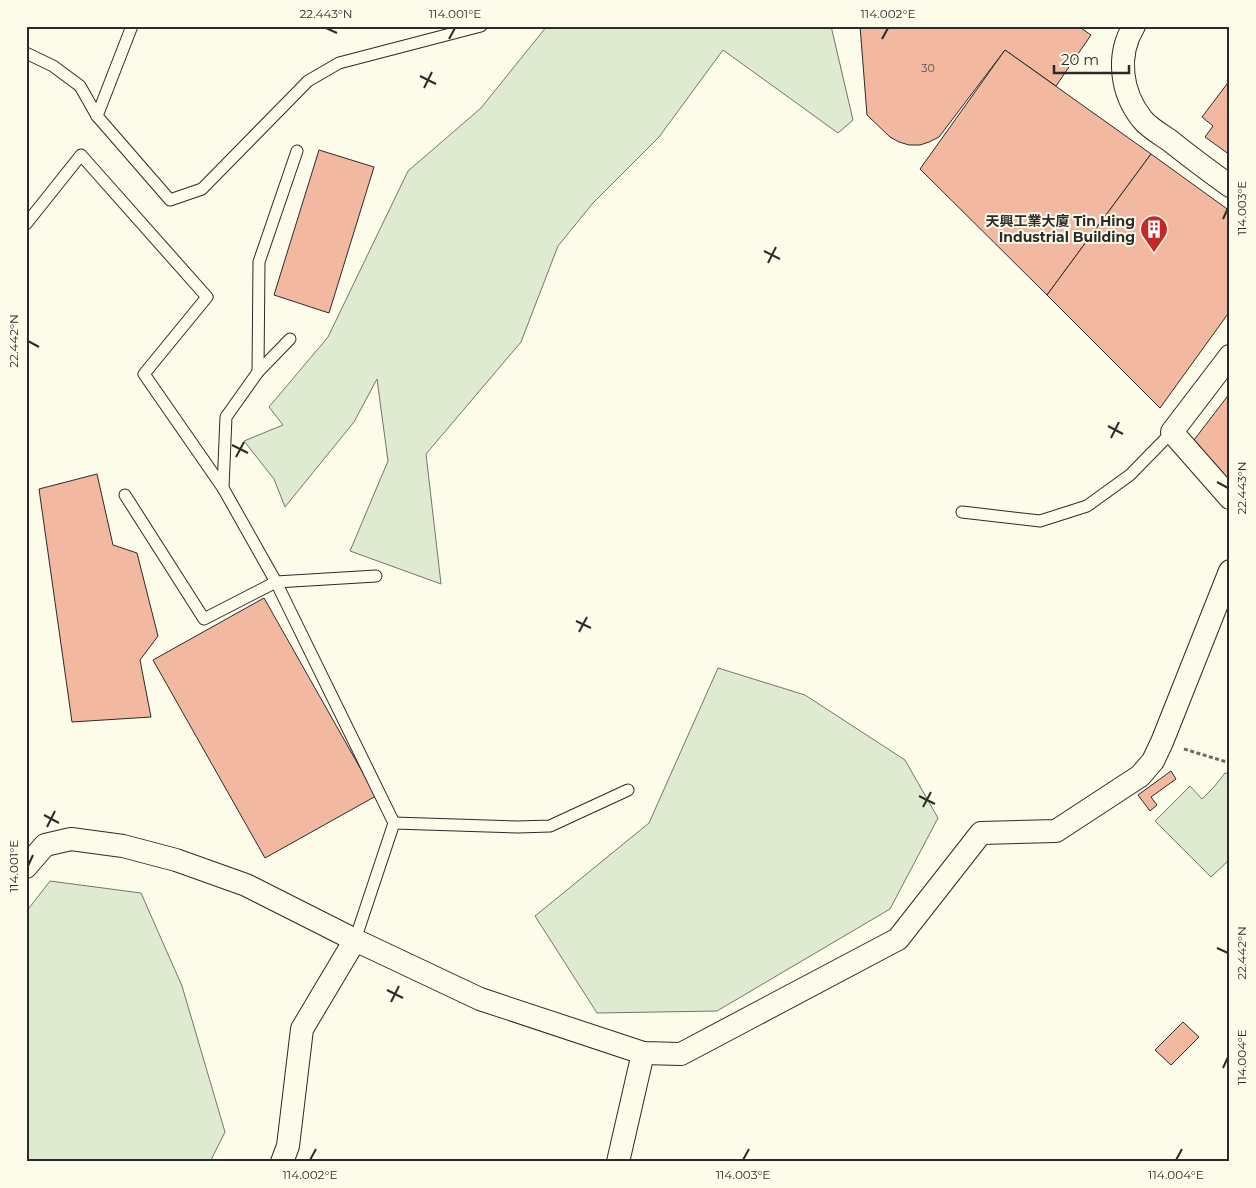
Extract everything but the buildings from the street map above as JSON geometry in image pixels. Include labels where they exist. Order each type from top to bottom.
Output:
[{"type":"street","points":[[1134,26],[1124,50],[1122,68],[1125,87],[1132,105],[1143,121],[1230,186]]},
{"type":"street","points":[[1230,356],[1172,432],[1230,498]]},
{"type":"street","points":[[26,867],[44,845],[71,839],[123,846],[176,860],[246,885],[355,940],[480,999],[643,1053],[681,1054],[898,939],[981,833],[1056,831],[1140,776],[1152,761],[1162,742],[1230,571]]},
{"type":"street","points":[[282,1162],[288,1146],[302,1029],[355,940]]},
{"type":"street","points":[[618,1162],[643,1053]]},
{"type":"lane","points":[[97,116],[132,26]]},
{"type":"lane","points":[[26,53],[53,66],[80,86],[97,116],[170,200],[202,189],[308,81],[340,64],[481,26]]},
{"type":"lane","points":[[258,372],[260,262],[297,151]]},
{"type":"lane","points":[[26,224],[80,154],[207,297],[144,374],[223,488],[276,582],[394,823],[355,940]]},
{"type":"lane","points":[[223,488],[226,417],[258,372],[290,339]]},
{"type":"lane","points":[[962,512],[1040,521],[1087,506],[1130,475],[1172,432]]},
{"type":"lane","points":[[124,496],[204,619],[276,582],[376,576]]},
{"type":"lane","points":[[394,823],[518,828],[550,826],[628,790]]},
{"type":"path","points":[[1162,742],[1230,763]]},
{"type":"green space","points":[[547,26],[831,26],[853,120],[838,133],[723,50],[659,137],[593,203],[558,246],[521,342],[426,454],[441,584],[350,551],[388,461],[377,379],[354,422],[285,507],[274,479],[244,441],[283,425],[269,407],[328,337],[408,171],[481,108]]},
{"type":"green space","points":[[718,668],[805,695],[905,760],[938,818],[890,909],[717,1011],[597,1013],[535,916],[649,823]]},
{"type":"green space","points":[[1225,773],[1230,774],[1230,859],[1211,877],[1155,821],[1190,786],[1202,799]]},
{"type":"green space","points":[[50,881],[141,893],[182,986],[225,1132],[210,1162],[26,1162],[26,912]]},
{"type":"place","name":"天興工業大廈 Tin Hing Industrial Building","points":[[1154,253]]}]
